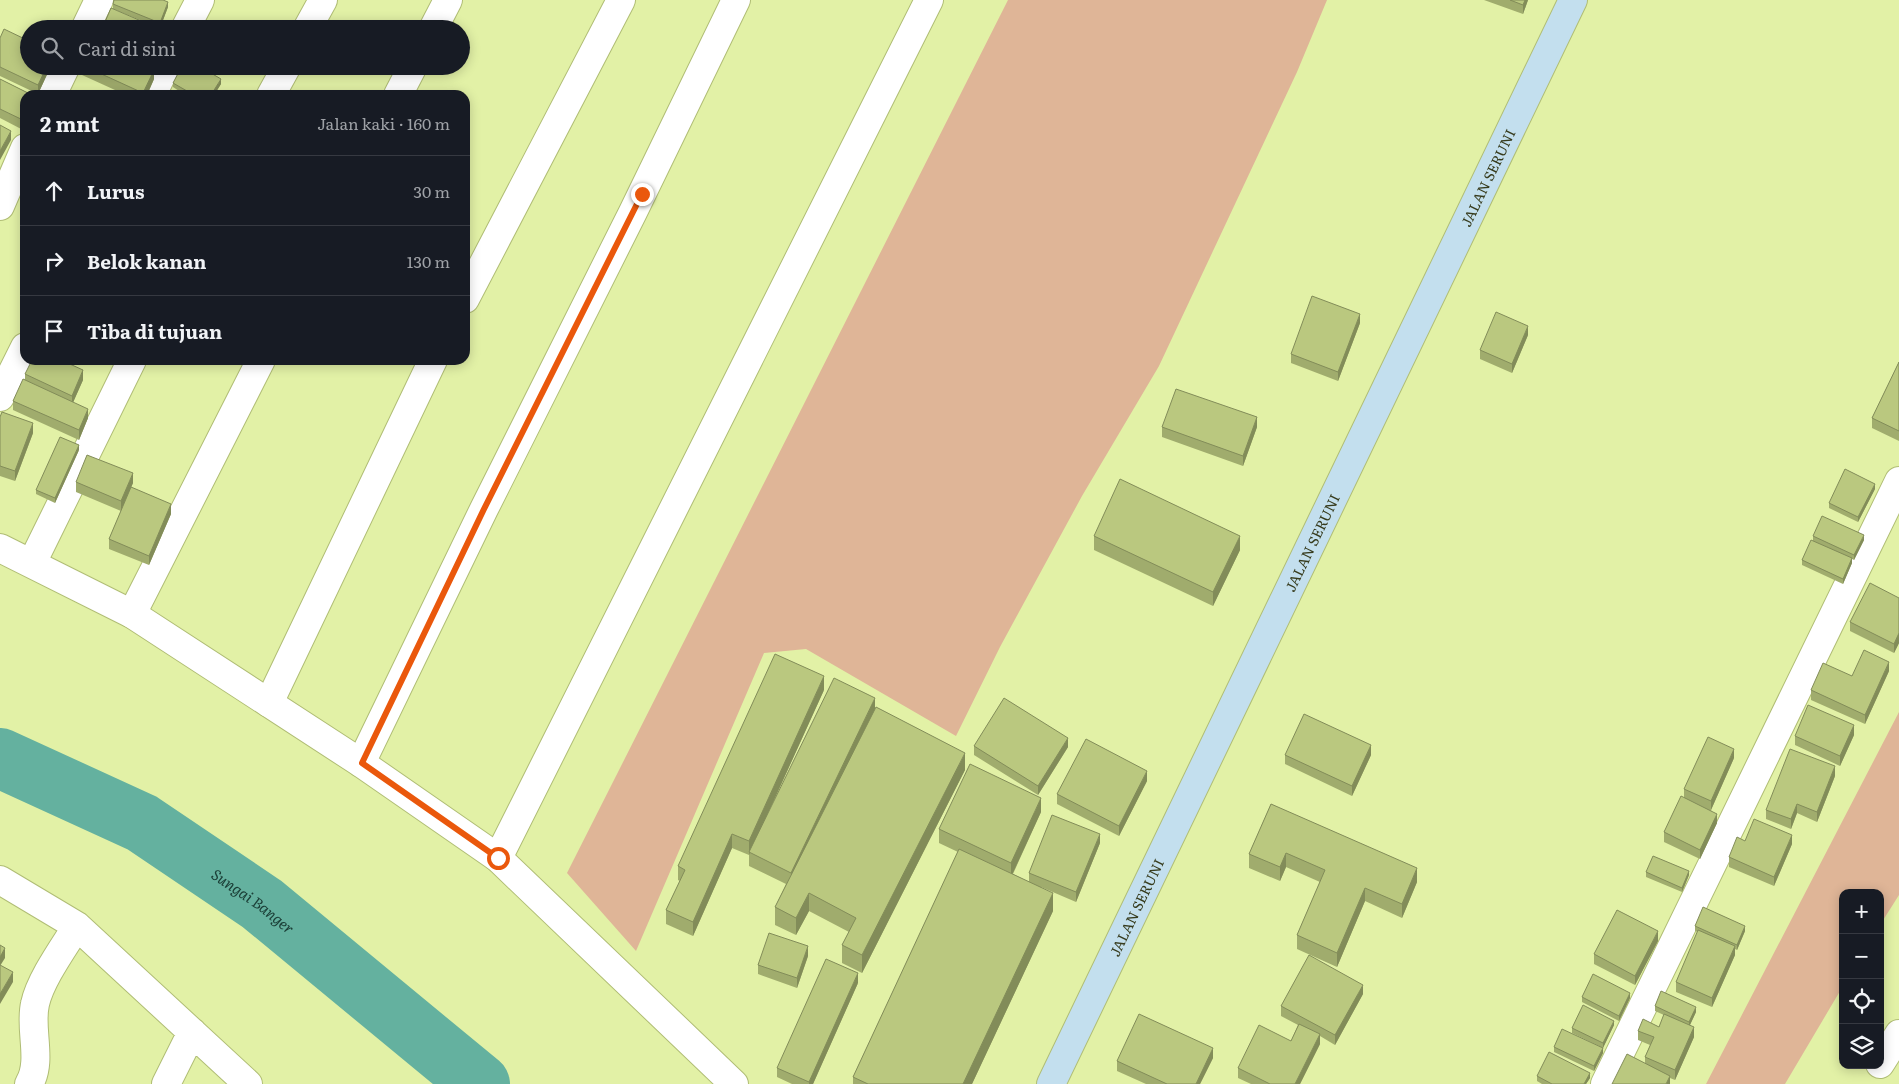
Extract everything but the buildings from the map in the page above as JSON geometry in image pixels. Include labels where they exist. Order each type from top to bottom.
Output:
[{"type":"main road","name":"JALAN SERUNI","points":[[1051,1084],[1573,0]]},
{"type":"street","points":[[89,20],[99,0]]},
{"type":"street","points":[[190,20],[200,0]]},
{"type":"street","points":[[312,20],[323,0]]},
{"type":"street","points":[[438,20],[448,0]]},
{"type":"street","points":[[470,289],[621,0]]},
{"type":"street","points":[[362,763],[484,509],[633,212],[736,0]]},
{"type":"street","points":[[498,858],[929,0]]},
{"type":"street","points":[[54,90],[62,75]]},
{"type":"street","points":[[154,90],[162,75]]},
{"type":"street","points":[[274,90],[282,75]]},
{"type":"street","points":[[401,90],[408,75]]},
{"type":"street","points":[[0,206],[20,160]]},
{"type":"street","points":[[0,397],[20,357]]},
{"type":"street","points":[[32,563],[130,365]]},
{"type":"street","points":[[132,614],[258,365]]},
{"type":"street","points":[[269,703],[431,365]]},
{"type":"street","points":[[1605,1084],[1899,481]]},
{"type":"street","points":[[0,548],[132,614],[362,763],[498,858],[734,1084]]},
{"type":"street","points":[[0,880],[77,926],[248,1084]]},
{"type":"street","points":[[29,1084],[32,1078],[35,1057],[35,1004],[54,963],[77,926]]},
{"type":"street","points":[[166,1084],[192,1032]]},
{"type":"street","points":[[1884,1058],[1899,1034]]},
{"type":"street","points":[[1868,1084],[1877,1069]]},
{"type":"shaded area","points":[[1008,0],[1327,0],[1297,72],[1159,366],[1082,496],[1000,647],[956,736],[806,649],[764,653],[636,951],[567,873]]},
{"type":"shaded area","points":[[1899,712],[1899,895],[1884,919],[1884,889],[1839,889],[1839,993],[1785,1084],[1706,1084]]},
{"type":"waterway","name":"Sungai Banger","points":[[0,758],[142,823],[262,904],[480,1084]]},
{"type":"route","points":[[498,858],[362,763],[484,509],[642,194]]}]
